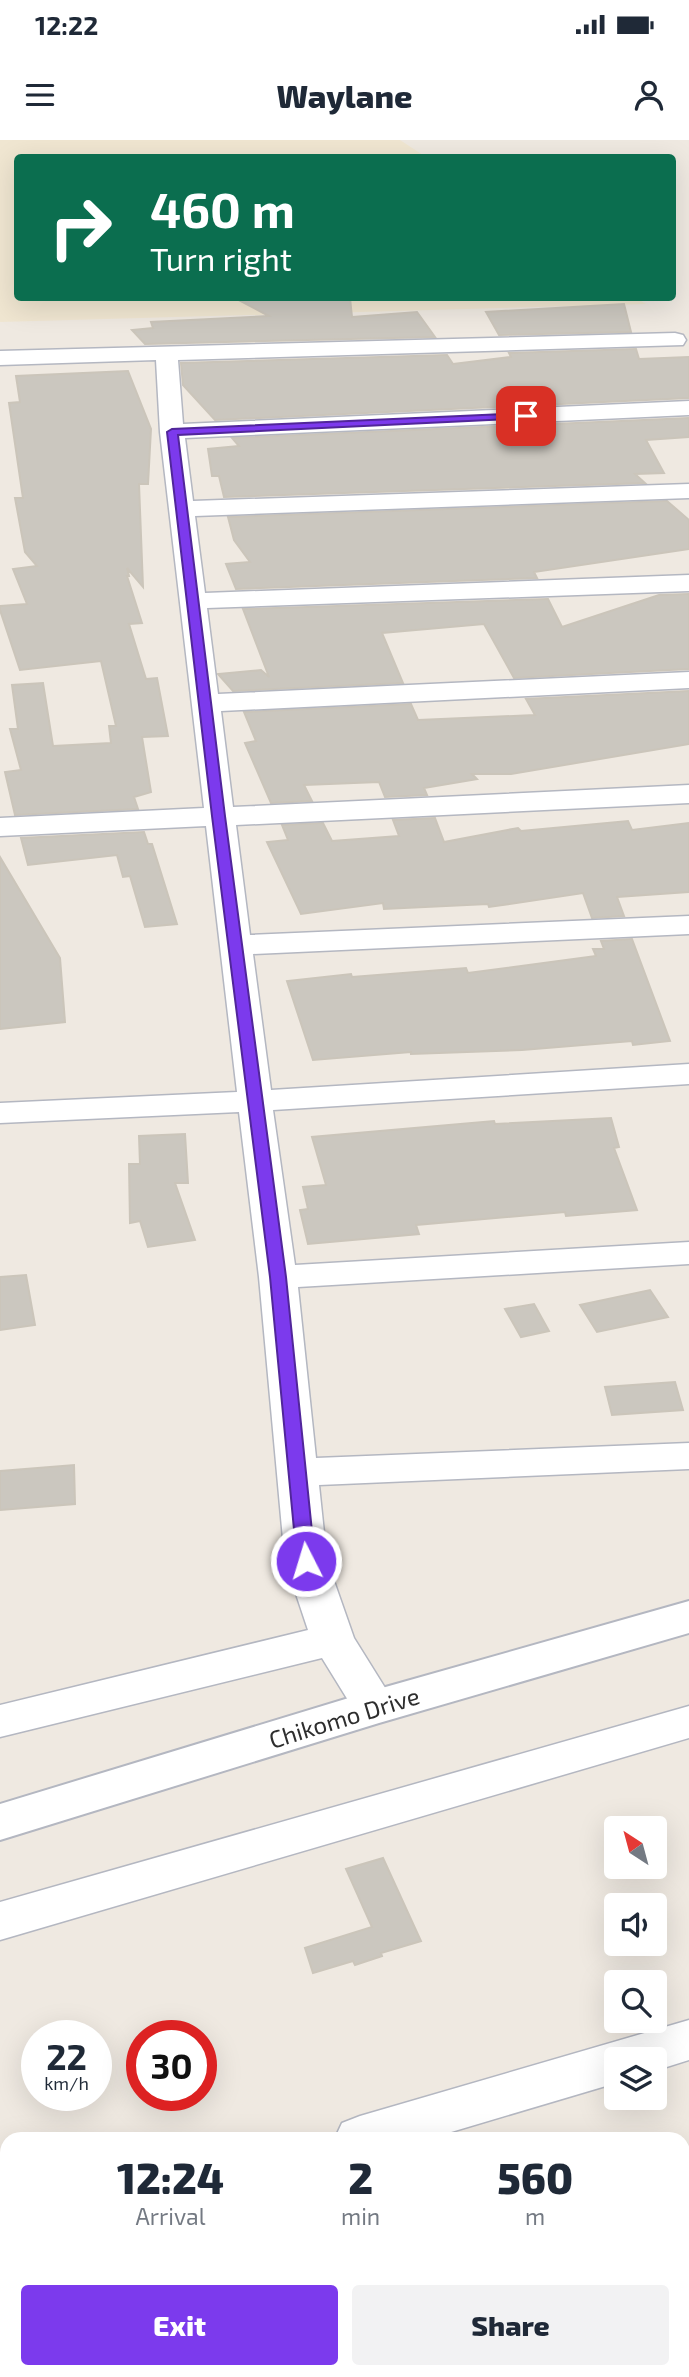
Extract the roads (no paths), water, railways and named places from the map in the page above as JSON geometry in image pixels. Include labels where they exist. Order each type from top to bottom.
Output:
[{"type":"street","points":[[0,358],[675,340]]},
{"type":"street","points":[[167,354],[172,432],[192,601],[278,1277],[306,1561],[334,1640],[375,1707]]},
{"type":"street","points":[[172,432],[689,408]]},
{"type":"street","points":[[181,509],[689,491]]},
{"type":"street","points":[[192,601],[689,583]]},
{"type":"street","points":[[205,703],[689,680]]},
{"type":"street","points":[[0,827],[689,794]]},
{"type":"street","points":[[237,945],[689,925]]},
{"type":"street","points":[[0,1113],[255,1101],[689,1074]]},
{"type":"street","points":[[278,1277],[689,1253]]},
{"type":"street","points":[[299,1472],[689,1456]]},
{"type":"street","name":"Chikomo Drive","points":[[0,1822],[375,1707],[689,1617]]},
{"type":"street","points":[[0,1721],[334,1640]]},
{"type":"street","points":[[0,1921],[689,1722]]},
{"type":"street","points":[[666,2047],[689,2040]]},
{"type":"street","points":[[380,2132],[604,2066]]}]
